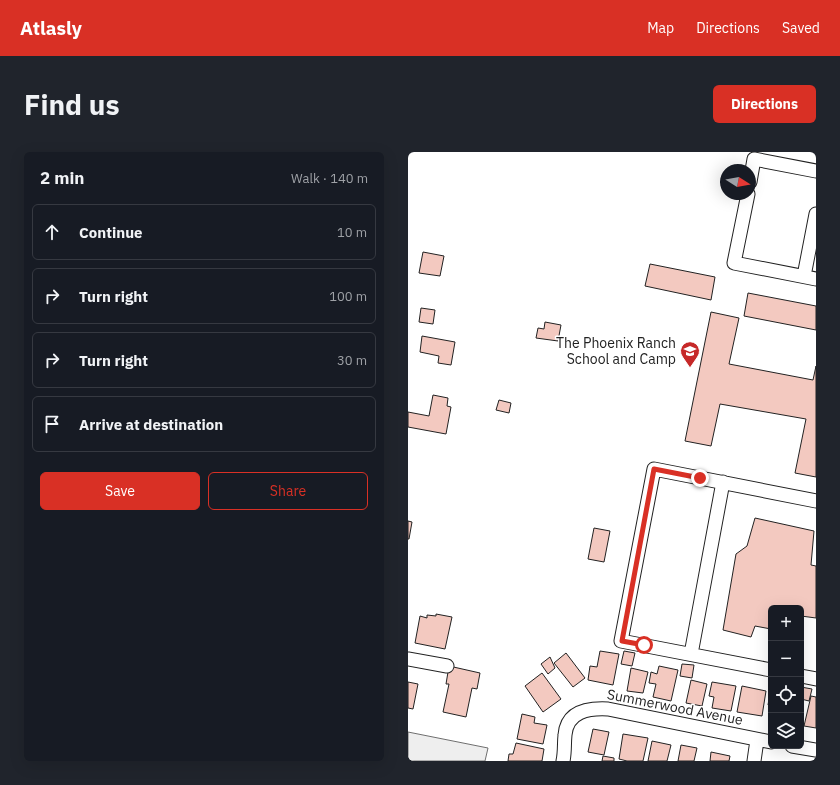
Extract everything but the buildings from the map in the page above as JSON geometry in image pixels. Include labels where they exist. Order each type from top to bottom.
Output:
[{"type":"street","points":[[753,164],[754,159],[816,171]]},
{"type":"street","points":[[747,200],[734,263],[810,277],[816,214]]},
{"type":"street","points":[[768,669],[622,641],[654,469],[816,501]]},
{"type":"street","points":[[691,654],[723,482]]},
{"type":"street","points":[[408,659],[447,666]]},
{"type":"street","points":[[804,677],[816,679]]},
{"type":"street","name":"Summerwood Avenue","points":[[563,761],[565,752],[565,734],[568,725],[574,717],[582,711],[591,708],[608,709],[768,742]]},
{"type":"street","points":[[754,761],[757,740]]},
{"type":"street","points":[[804,748],[816,750]]},
{"type":"shaded area","points":[[408,732],[488,748],[485,761],[408,761]]},
{"type":"place","name":"The Phoenix Ranch School and Camp","points":[[690,368]]},
{"type":"route","points":[[644,645],[622,641],[654,469],[700,478]]}]
